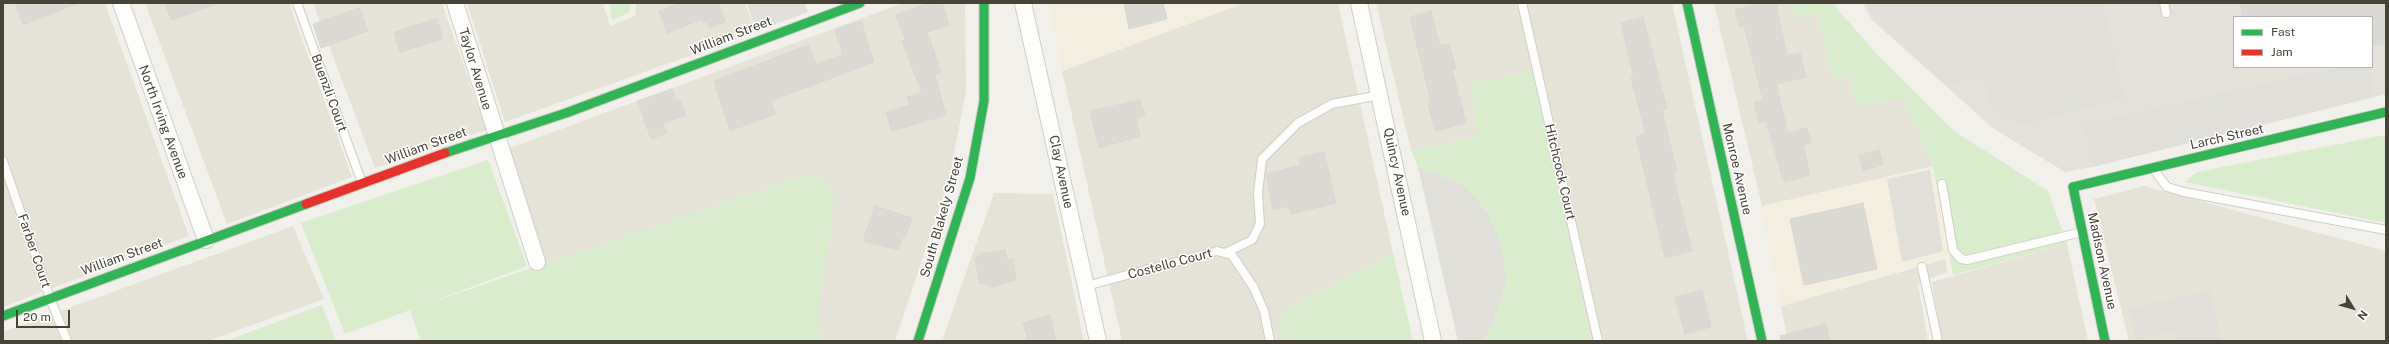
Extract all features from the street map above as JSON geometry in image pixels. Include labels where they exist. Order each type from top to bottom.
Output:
[{"type":"street","name":"North Irving Avenue","points":[[121,3],[206,240]]},
{"type":"street","name":"Taylor Avenue","points":[[455,3],[537,262]]},
{"type":"street","name":"William Street","points":[[3,316],[362,183],[496,135],[566,112],[860,3]]},
{"type":"street","name":"South Blakely Street","points":[[918,341],[970,178],[984,101],[984,3]]},
{"type":"street","name":"Clay Avenue","points":[[1024,3],[1098,341]]},
{"type":"street","name":"Quincy Avenue","points":[[1358,3],[1380,95],[1434,341]]},
{"type":"street","name":"Monroe Avenue","points":[[1687,3],[1762,341]]},
{"type":"street","name":"Larch Street","points":[[2073,187],[2386,112]]},
{"type":"street","name":"Madison Avenue","points":[[2073,187],[2105,341]]},
{"type":"lane","name":"Buenzli Court","points":[[296,3],[362,183]]},
{"type":"lane","name":"Hitchcock Court","points":[[1522,3],[1598,341]]},
{"type":"lane","points":[[2164,3],[2166,13]]},
{"type":"lane","points":[[1225,253],[1252,240],[1260,224],[1258,193],[1262,159],[1298,123],[1332,104],[1380,95]]},
{"type":"lane","name":"Farber Court","points":[[3,161],[50,298],[67,341]]},
{"type":"lane","points":[[2152,168],[2167,187],[2184,192],[2386,230]]},
{"type":"lane","points":[[1942,184],[1954,250],[1961,259],[1967,260],[2083,232]]},
{"type":"lane","name":"Costello Court","points":[[1086,286],[1218,251],[1232,255],[1254,288],[1264,311],[1270,341]]},
{"type":"lane","points":[[1922,267],[1938,341]]},
{"type":"shaded area","points":[[3,3],[105,3],[189,236],[3,307]]},
{"type":"shaded area","points":[[145,3],[289,3],[352,177],[227,224]]},
{"type":"shaded area","points":[[313,3],[442,3],[486,130],[375,168]]},
{"type":"shaded area","points":[[467,3],[603,3],[610,26],[635,16],[636,3],[745,3],[756,32],[505,122]]},
{"type":"shaded area","points":[[747,3],[805,3],[808,12],[770,26],[769,22],[760,24],[752,21]]},
{"type":"shaded area","points":[[903,3],[965,3],[966,91],[949,179],[895,341],[827,341],[821,334],[816,322],[802,176],[534,268],[496,153]]},
{"type":"shaded area","points":[[1049,3],[1244,3],[1062,71]]},
{"type":"shaded area","points":[[1244,3],[1338,3],[1393,253],[1293,306],[1279,317],[1284,341],[1122,341],[1062,71]]},
{"type":"shaded area","points":[[1376,3],[1672,3],[1748,341],[1591,341],[1533,71],[1477,137],[1411,150]]},
{"type":"shaded area","points":[[1714,3],[1792,3],[1796,18],[1817,13],[1833,79],[1849,75],[1856,106],[1903,97],[1933,166],[1762,206]]},
{"type":"shaded area","points":[[1863,3],[2386,3],[2386,94],[2092,167],[2065,172],[1994,129],[1872,20]]},
{"type":"shaded area","points":[[1868,3],[2102,3],[2125,99],[2019,126],[1990,105],[1983,78],[1945,84],[1872,14]]},
{"type":"shaded area","points":[[2336,68],[2369,68],[2374,97],[2092,167],[2084,124]]},
{"type":"shaded area","points":[[1418,167],[1456,181],[1474,196],[1488,215],[1498,237],[1504,259],[1506,283],[1492,326],[1483,341],[1458,341]]},
{"type":"shaded area","points":[[1933,167],[1948,255],[1781,306],[1760,207]]},
{"type":"shaded area","points":[[1930,170],[1943,251],[1902,262],[1887,179]]},
{"type":"shaded area","points":[[2144,186],[2386,251],[2386,341],[2129,341],[2094,199]]},
{"type":"shaded area","points":[[994,193],[1053,194],[1084,341],[942,341]]},
{"type":"shaded area","points":[[293,226],[324,299],[208,341],[3,341],[3,332]]},
{"type":"shaded area","points":[[2067,244],[2088,341],[1941,341],[1932,282]]},
{"type":"shaded area","points":[[1946,259],[1947,272],[1918,284],[1928,341],[1788,341],[1781,306]]},
{"type":"shaded area","points":[[2211,290],[2221,340],[2177,341],[2175,332],[2136,340],[2129,308]]},
{"type":"green space","points":[[609,3],[631,3],[630,12],[612,20]]},
{"type":"green space","points":[[1792,3],[1834,3],[1838,10],[1876,53],[1954,131],[2048,191],[2067,244],[1953,275],[1933,166],[1903,98],[1856,106],[1849,75],[1833,79],[1817,13],[1796,19]]},
{"type":"green space","points":[[1533,71],[1591,341],[1483,341],[1492,326],[1506,283],[1456,181],[1418,167],[1411,150],[1477,137],[1471,83]]},
{"type":"green space","points":[[2385,135],[2386,223],[2185,182],[2197,172]]},
{"type":"green space","points":[[488,160],[527,266],[423,305],[802,176],[815,177],[829,185],[835,202],[816,322],[821,334],[827,341],[421,341],[410,310],[345,334],[301,223]]},
{"type":"green space","points":[[1393,253],[1413,341],[1284,341],[1278,317],[1293,306]]},
{"type":"green space","points":[[322,305],[336,341],[226,341]]},
{"type":"building","points":[[15,3],[76,3],[76,4],[23,25]]},
{"type":"building","points":[[165,3],[214,3],[214,5],[171,20]]},
{"type":"building","points":[[681,3],[719,3],[725,22],[709,28],[707,21],[703,23],[702,19],[667,33],[659,11]]},
{"type":"building","points":[[929,3],[942,3],[949,25],[927,32],[941,72],[935,75],[946,115],[892,131],[886,112],[910,105],[907,97],[922,93],[902,41],[905,40],[896,15]]},
{"type":"building","points":[[1124,3],[1163,3],[1167,19],[1129,29]]},
{"type":"building","points":[[1760,3],[1776,3],[1787,56],[1800,53],[1806,77],[1776,84],[1788,133],[1807,128],[1811,143],[1803,145],[1810,175],[1784,182],[1766,121],[1759,123],[1754,102],[1763,100],[1744,26],[1739,27],[1735,10]]},
{"type":"building","points":[[2240,3],[2386,3],[2386,43],[2373,46],[2373,16],[2243,16]]},
{"type":"building","points":[[359,8],[368,31],[321,48],[313,24]]},
{"type":"building","points":[[1431,11],[1440,46],[1449,44],[1456,69],[1452,70],[1466,123],[1435,131],[1428,103],[1431,102],[1410,17]]},
{"type":"building","points":[[1643,17],[1667,109],[1662,110],[1677,172],[1673,174],[1692,251],[1665,258],[1636,137],[1646,134],[1631,78],[1634,78],[1621,23]]},
{"type":"building","points":[[437,19],[443,39],[400,52],[394,32]]},
{"type":"building","points":[[861,21],[874,62],[771,101],[775,114],[730,131],[714,81],[809,45],[816,64],[843,55],[835,30]]},
{"type":"building","points":[[672,89],[676,101],[680,100],[686,115],[663,123],[666,133],[651,139],[638,101]]},
{"type":"building","points":[[1140,100],[1145,115],[1136,118],[1140,136],[1099,148],[1090,111]]},
{"type":"building","points":[[1879,150],[1883,165],[1863,170],[1859,155]]},
{"type":"building","points":[[1324,152],[1336,203],[1291,214],[1289,206],[1273,210],[1266,174],[1301,165],[1299,158]]},
{"type":"building","points":[[1863,203],[1877,269],[1804,285],[1790,219]]},
{"type":"building","points":[[875,206],[912,218],[905,238],[902,237],[898,250],[863,241]]},
{"type":"building","points":[[1005,250],[1007,260],[1013,259],[1016,280],[991,287],[991,285],[986,286],[986,283],[980,284],[975,258],[981,256],[980,254]]},
{"type":"building","points":[[1702,290],[1711,327],[1685,334],[1675,297]]},
{"type":"building","points":[[1050,315],[1056,341],[1028,341],[1023,323]]},
{"type":"building","points":[[1826,324],[1830,341],[1781,341],[1780,336]]},
{"type":"traffic: fast","points":[[445,153],[566,113],[860,3]]},
{"type":"traffic: fast","points":[[918,341],[970,178],[984,101],[984,3]]},
{"type":"traffic: fast","points":[[1687,3],[1762,341]]},
{"type":"traffic: fast","points":[[2105,341],[2073,187],[2386,112]]},
{"type":"traffic: fast","points":[[3,316],[306,204]]},
{"type":"traffic: jam","points":[[306,204],[445,153]]}]
